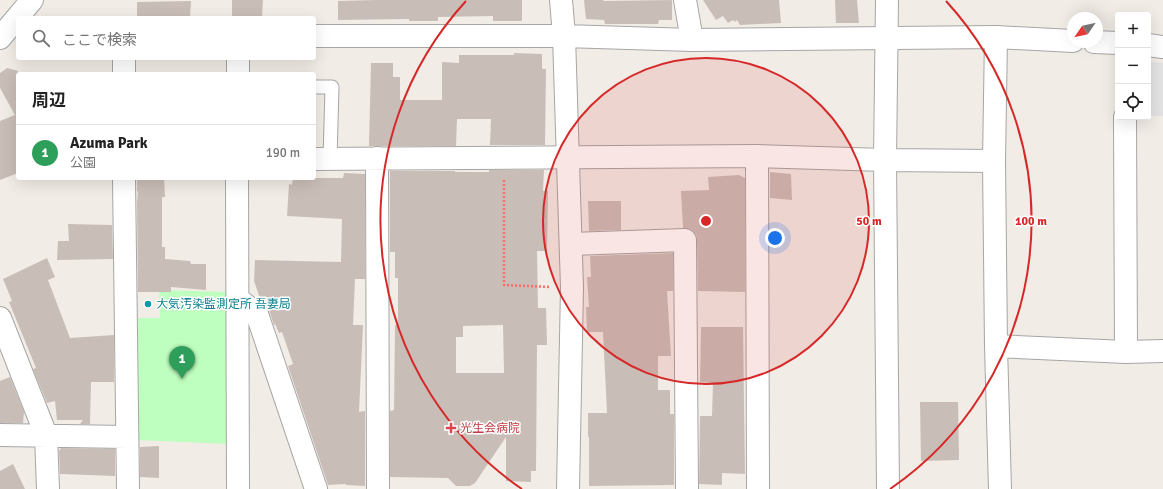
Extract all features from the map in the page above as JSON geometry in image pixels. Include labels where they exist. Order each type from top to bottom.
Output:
[{"type":"street","points":[[20,16],[32,0]]},
{"type":"street","points":[[561,0],[564,36],[572,288],[568,489]]},
{"type":"street","points":[[685,0],[692,40]]},
{"type":"street","points":[[887,0],[885,160],[888,489]]},
{"type":"street","points":[[5,36],[16,21]]},
{"type":"street","points":[[316,36],[564,36],[692,40],[996,37],[1067,41]]},
{"type":"street","points":[[996,37],[994,161],[996,346],[1000,489]]},
{"type":"street","points":[[1103,42],[1115,43]]},
{"type":"street","points":[[1151,46],[1163,47]]},
{"type":"street","points":[[124,60],[124,72]]},
{"type":"street","points":[[238,60],[238,72]]},
{"type":"street","points":[[1125,120],[1126,352]]},
{"type":"street","points":[[757,156],[758,489]]},
{"type":"street","points":[[322,159],[757,156],[885,160],[994,161]]},
{"type":"street","points":[[377,158],[378,489]]},
{"type":"street","points":[[124,180],[128,489]]},
{"type":"street","points":[[237,180],[238,489]]},
{"type":"street","points":[[571,244],[685,240],[688,489]]},
{"type":"street","points":[[238,299],[257,314],[316,489]]},
{"type":"street","points":[[0,318],[46,436],[48,489]]},
{"type":"street","points":[[996,346],[1126,352],[1163,351]]},
{"type":"street","points":[[0,435],[127,437]]},
{"type":"lane","points":[[316,87],[332,87],[322,159]]},
{"type":"path","points":[[504,158],[504,286],[572,288]]},
{"type":"green space","points":[[159,290],[227,292],[229,444],[137,440],[136,318],[160,318]]},
{"type":"shaded area","points":[[1151,62],[1163,63],[1163,116],[1151,116]]},
{"type":"building","points":[[232,0],[263,0],[262,16],[232,16]]},
{"type":"building","points":[[522,0],[522,21],[493,21],[493,16],[438,17],[438,21],[409,21],[409,19],[338,20],[338,1]]},
{"type":"building","points":[[584,0],[672,0],[672,20],[659,20],[658,24],[605,24],[604,20],[586,19]]},
{"type":"building","points":[[703,0],[779,0],[781,23],[740,25],[737,20],[735,22],[733,20],[728,23],[723,16],[716,20]]},
{"type":"building","points":[[835,0],[857,0],[859,23],[836,23]]},
{"type":"building","points":[[191,1],[190,16],[137,16],[137,2]]},
{"type":"building","points":[[514,53],[542,54],[542,69],[546,69],[545,145],[490,145],[491,119],[457,119],[456,146],[369,146],[371,63],[393,63],[393,77],[400,77],[400,100],[442,100],[442,62],[459,63],[459,55],[514,55]]},
{"type":"building","points":[[7,68],[18,71],[16,72],[16,174],[0,180],[0,121],[15,115],[0,88],[0,73]]},
{"type":"building","points":[[489,170],[544,170],[543,191],[548,191],[547,251],[537,251],[538,308],[546,308],[547,345],[537,345],[536,471],[531,471],[531,482],[506,481],[506,437],[475,483],[470,486],[456,486],[448,478],[390,477],[390,411],[394,410],[395,325],[398,325],[398,278],[395,278],[395,252],[390,252],[390,171],[489,172]],"holes":[[[503,325],[504,373],[456,373],[456,337],[463,337],[463,326]]]},
{"type":"building","points":[[770,172],[791,174],[792,200],[770,198]]},
{"type":"building","points":[[344,173],[365,174],[365,279],[355,279],[353,325],[363,325],[359,412],[365,411],[365,486],[346,484],[328,485],[288,366],[293,364],[282,332],[279,333],[275,324],[274,325],[269,310],[261,301],[254,281],[255,260],[341,262],[342,219],[287,216],[289,184],[292,185],[293,180],[343,178]]},
{"type":"building","points":[[739,175],[745,178],[745,292],[698,291],[696,234],[691,229],[683,228],[681,191],[709,190],[708,177]]},
{"type":"building","points":[[137,180],[164,180],[165,197],[162,197],[162,247],[165,247],[165,259],[190,261],[191,264],[206,264],[206,290],[171,287],[171,292],[138,292]]},
{"type":"building","points":[[588,201],[621,201],[621,230],[589,231]]},
{"type":"building","points":[[68,224],[112,225],[113,259],[57,260],[58,241],[69,241]]},
{"type":"building","points":[[673,253],[673,291],[667,291],[671,356],[658,356],[658,390],[670,390],[670,414],[674,414],[674,485],[589,486],[588,413],[607,413],[603,332],[587,332],[586,307],[589,307],[587,277],[591,277],[590,256]]},
{"type":"building","points":[[47,258],[55,277],[48,280],[70,338],[114,335],[114,382],[91,382],[90,424],[80,424],[83,420],[57,420],[55,401],[47,403],[33,369],[36,368],[9,302],[12,301],[3,279]]},
{"type":"building","points":[[701,327],[743,327],[745,474],[722,473],[722,485],[699,484],[700,416],[712,416],[713,383],[700,382]]},
{"type":"building","points":[[10,377],[24,412],[23,423],[0,423],[0,381]]},
{"type":"building","points":[[920,402],[958,402],[959,460],[921,461]]},
{"type":"building","points":[[159,446],[159,478],[140,477],[140,447]]},
{"type":"building","points":[[61,448],[115,449],[115,476],[60,474],[59,451]]},
{"type":"building","points":[[13,464],[25,489],[0,489],[0,471]]},
{"type":"place","name":"大気汚染監測定所 吾妻局","points":[[148,304]]},
{"type":"place","name":"Azuma Park","points":[[182,379]]},
{"type":"place","name":"光生会病院","points":[[451,428]]}]
